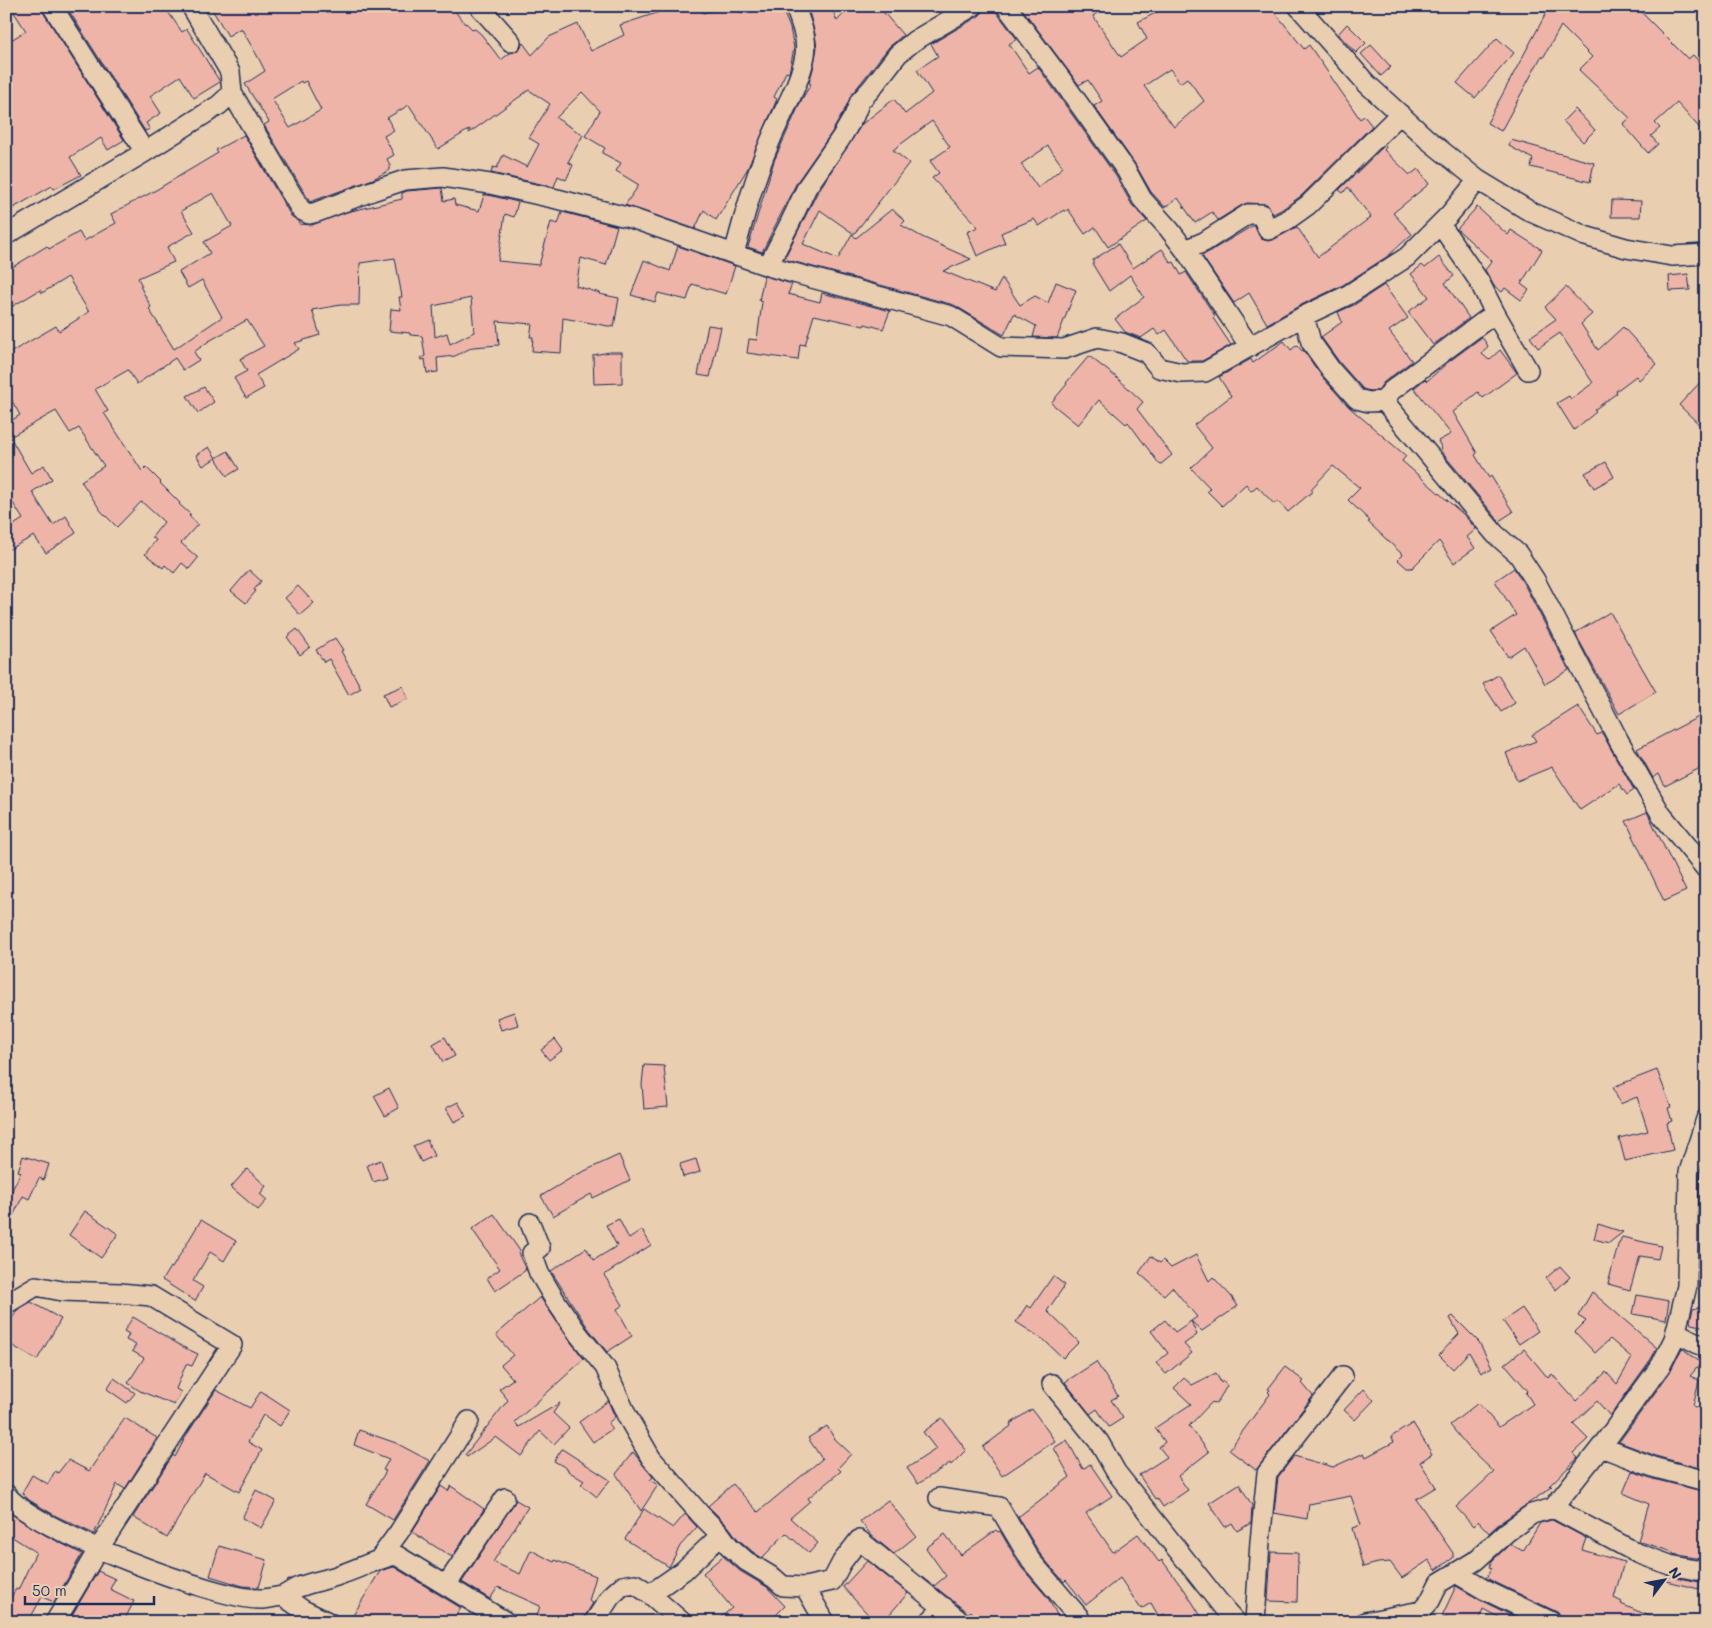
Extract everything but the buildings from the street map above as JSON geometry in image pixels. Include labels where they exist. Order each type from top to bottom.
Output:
[{"type":"street","points":[[52,6],[145,152]]},
{"type":"street","points":[[479,6],[511,42]]},
{"type":"street","points":[[734,254],[750,196],[768,145],[795,85],[805,54],[804,35],[795,6]]},
{"type":"street","points":[[768,266],[806,187],[841,138],[854,116],[860,100],[871,90],[898,54],[914,41],[973,6]]},
{"type":"street","points":[[1006,6],[1126,170],[1142,199],[1185,250],[1250,347]]},
{"type":"street","points":[[1298,6],[1367,84],[1427,139],[1478,180],[1531,212],[1585,236],[1626,248],[1672,256],[1706,254]]},
{"type":"street","points":[[195,8],[230,72],[232,93],[301,210],[309,214],[405,180],[443,177],[490,184],[634,219],[768,266],[951,316],[1001,347],[1064,349],[1097,338],[1131,346],[1147,353],[1159,368],[1182,373],[1206,372],[1304,316],[1348,295],[1407,258],[1449,215],[1478,180]]},
{"type":"street","points":[[6,235],[145,152],[219,105],[232,93]]},
{"type":"street","points":[[1185,250],[1204,242],[1248,214],[1261,214],[1268,230],[1287,220],[1308,205],[1400,114]]},
{"type":"street","points":[[1440,224],[1479,281],[1528,370]]},
{"type":"street","points":[[1384,401],[1391,391],[1495,313]]},
{"type":"street","points":[[1304,316],[1310,342],[1331,370],[1357,399],[1369,402],[1384,401]]},
{"type":"street","points":[[1384,401],[1496,534],[1518,554],[1535,580],[1619,741],[1652,799],[1661,814],[1706,868]]},
{"type":"street","points":[[1365,1622],[1426,1616],[1430,1600],[1439,1583],[1475,1561],[1507,1532],[1532,1514],[1553,1508],[1660,1365],[1670,1349],[1676,1332],[1687,1286],[1688,1172],[1706,1119]]},
{"type":"street","points":[[530,1223],[540,1248],[532,1253],[539,1274],[579,1335],[605,1367],[627,1416],[651,1458],[729,1546],[746,1561],[774,1578],[783,1586],[805,1587],[832,1581],[842,1562],[859,1540],[961,1622]]},
{"type":"street","points":[[6,1304],[36,1286],[62,1291],[151,1296],[232,1344],[99,1548],[55,1622]]},
{"type":"street","points":[[1676,1332],[1706,1348]]},
{"type":"street","points":[[1255,1622],[1267,1473],[1344,1376]]},
{"type":"street","points":[[1052,1384],[1099,1442],[1116,1472],[1236,1622]]},
{"type":"street","points":[[380,1558],[399,1532],[469,1420]]},
{"type":"street","points":[[1601,1446],[1656,1468],[1706,1481]]},
{"type":"street","points":[[6,1494],[25,1509],[58,1530],[127,1561],[234,1596],[262,1599],[282,1596],[296,1587],[339,1575],[380,1558],[396,1555],[506,1622]]},
{"type":"street","points":[[446,1584],[505,1498]]},
{"type":"street","points":[[939,1498],[999,1507],[1031,1561],[1079,1617],[1081,1622]]},
{"type":"street","points":[[1553,1508],[1637,1553],[1670,1565],[1706,1572]]},
{"type":"street","points":[[650,1594],[683,1571],[721,1535]]},
{"type":"street","points":[[1456,1573],[1485,1590],[1552,1622]]},
{"type":"street","points":[[594,1622],[612,1596],[622,1586],[635,1584],[650,1594],[682,1622]]},
{"type":"street","points":[[805,1587],[825,1622]]},
{"type":"street","points":[[282,1596],[303,1610],[328,1622]]},
{"type":"street","points":[[929,1622],[944,1607]]}]
